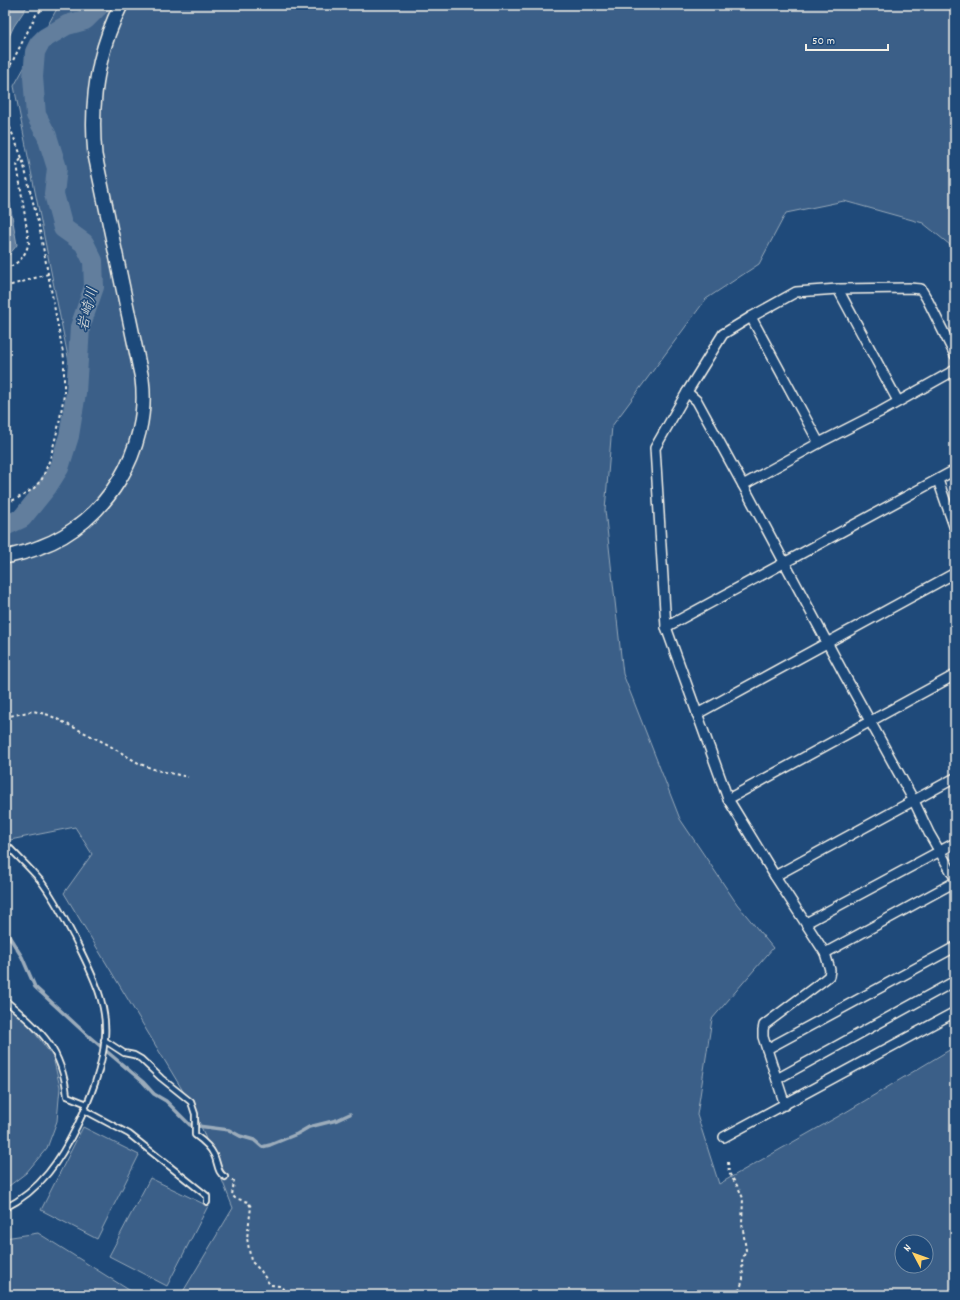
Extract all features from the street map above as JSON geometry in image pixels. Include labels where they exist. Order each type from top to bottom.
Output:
[{"type":"street","points":[[5,557],[41,547],[56,540],[82,523],[104,500],[120,478],[132,454],[139,433],[143,404],[142,379],[95,155],[93,133],[94,95],[101,54],[107,35],[121,5]]},
{"type":"street","points":[[838,289],[898,401]]},
{"type":"street","points":[[786,1105],[763,1037],[764,1025],[829,976],[830,970],[825,953],[775,876],[728,799],[666,627],[655,448],[687,392],[723,334],[796,292],[838,289],[921,289],[955,355]]},
{"type":"street","points":[[751,317],[819,443]]},
{"type":"street","points":[[743,485],[955,370]]},
{"type":"street","points":[[687,392],[697,401],[914,801],[929,833],[955,878]]},
{"type":"street","points":[[666,627],[955,470]]},
{"type":"street","points":[[938,480],[955,529]]},
{"type":"street","points":[[697,714],[955,573]]},
{"type":"street","points":[[728,799],[955,675]]},
{"type":"street","points":[[775,876],[955,778]]},
{"type":"street","points":[[806,923],[955,843]]},
{"type":"street","points":[[825,953],[955,882]]},
{"type":"street","points":[[767,1049],[955,947]]},
{"type":"street","points":[[777,1080],[955,981]]},
{"type":"street","points":[[724,1137],[786,1105],[955,1012]]},
{"type":"lane","points":[[5,842],[30,868],[44,887],[59,910],[86,962],[93,976],[103,1006],[104,1040],[102,1057],[92,1094],[74,1131],[50,1171],[40,1184],[5,1208]]},
{"type":"lane","points":[[5,1000],[44,1035],[55,1052],[63,1068],[67,1096],[87,1104]]},
{"type":"lane","points":[[104,1040],[124,1052],[134,1054],[191,1102],[195,1114],[195,1134],[206,1144],[214,1155],[220,1174],[225,1177]]},
{"type":"lane","points":[[84,1110],[129,1134],[207,1196],[207,1202]]},
{"type":"path","points":[[5,76],[36,15],[47,5]]},
{"type":"path","points":[[5,86],[6,118],[22,158],[38,226],[64,358],[64,395],[59,424],[50,459],[42,479],[34,488],[24,495],[5,504]]},
{"type":"path","points":[[5,269],[17,264],[26,253],[29,243],[17,164],[22,158]]},
{"type":"path","points":[[5,288],[48,274]]},
{"type":"path","points":[[5,717],[33,711],[49,715],[105,743],[140,764],[156,770],[188,777]]},
{"type":"path","points":[[728,1162],[729,1173],[743,1198],[742,1223],[746,1250],[742,1262],[743,1280],[740,1289],[734,1295]]},
{"type":"path","points":[[225,1177],[231,1178],[234,1182],[232,1196],[248,1202],[251,1207],[247,1238],[251,1261],[262,1271],[270,1285],[281,1286],[283,1289],[283,1295]]},
{"type":"shaded area","points":[[5,5],[28,5],[14,26],[5,45]]},
{"type":"shaded area","points":[[59,5],[955,5],[955,249],[923,223],[844,201],[786,213],[759,264],[706,299],[612,426],[605,510],[623,674],[680,819],[737,904],[773,948],[712,1019],[697,1115],[719,1184],[846,1112],[955,1047],[955,1295],[181,1295],[233,1208],[195,1111],[64,893],[92,854],[75,827],[5,841],[5,516],[40,500],[59,480],[79,412],[14,86]]},
{"type":"shaded area","points":[[5,175],[17,245],[9,255],[5,256]]},
{"type":"shaded area","points":[[5,1003],[26,1021],[53,1057],[60,1087],[57,1121],[47,1148],[26,1173],[5,1189]]},
{"type":"shaded area","points":[[83,1127],[139,1155],[97,1239],[41,1210]]},
{"type":"shaded area","points":[[150,1178],[208,1206],[167,1286],[109,1256]]},
{"type":"shaded area","points":[[38,1233],[137,1295],[5,1295],[5,1238]]},
{"type":"waterway","name":"岩崎川","points":[[5,526],[22,518],[47,487],[59,468],[69,436],[76,393],[80,327],[94,287],[93,261],[84,243],[63,228],[54,194],[57,168],[47,136],[36,115],[33,77],[35,52],[39,44],[45,38],[67,25],[85,20],[100,5]]},
{"type":"waterway","points":[[5,930],[22,957],[35,987],[85,1033],[143,1082],[154,1094],[166,1101],[190,1125],[229,1130],[240,1136],[254,1140],[262,1147],[297,1134],[309,1127],[337,1120],[350,1114]]}]
